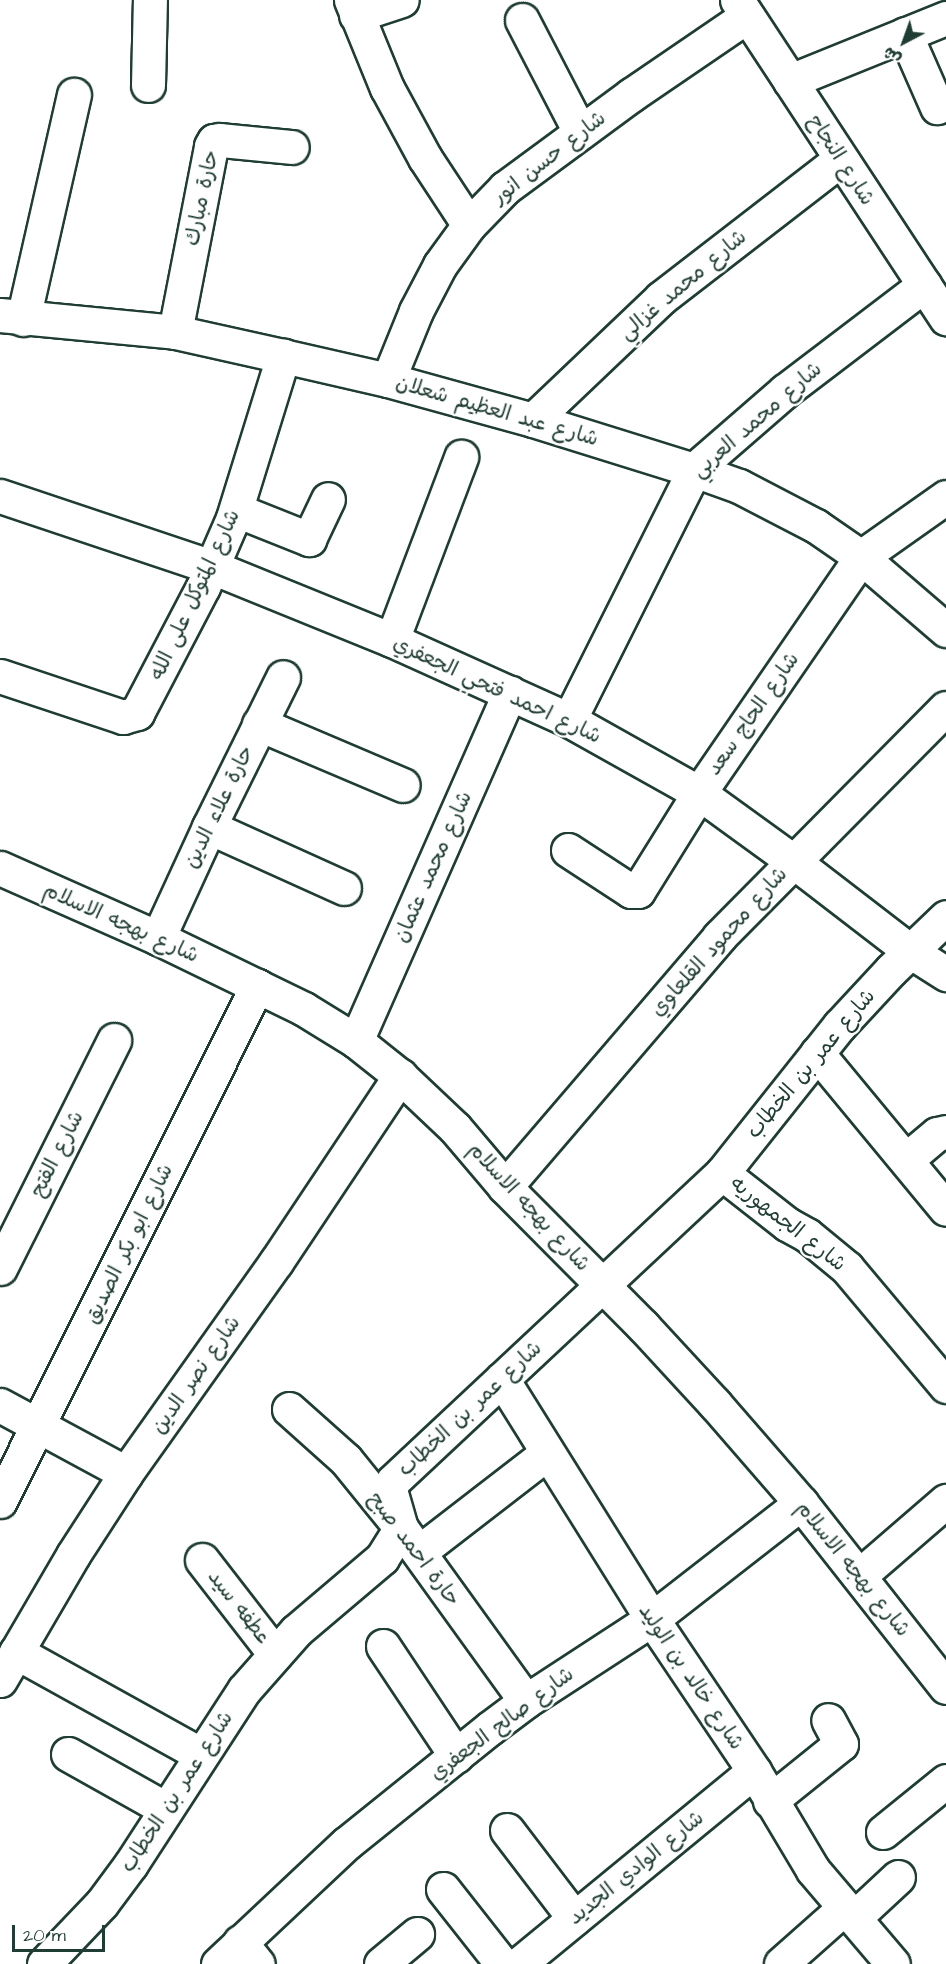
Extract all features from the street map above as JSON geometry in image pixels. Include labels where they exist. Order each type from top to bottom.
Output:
[{"type":"street","points":[[148,85],[150,0]]},
{"type":"street","points":[[402,0],[353,8],[387,88],[419,148],[469,225]]},
{"type":"street","name":"شارع حسن انور","points":[[388,380],[416,311],[435,274],[469,225],[505,188],[742,8]]},
{"type":"street","name":"شارع النجاح","points":[[742,8],[946,318]]},
{"type":"street","points":[[790,81],[946,18]]},
{"type":"street","points":[[522,20],[580,132]]},
{"type":"street","points":[[905,34],[937,108]]},
{"type":"street","points":[[12,317],[74,95]]},
{"type":"street","name":"حارة مبارك","points":[[175,332],[211,146],[214,141],[292,147]]},
{"type":"street","name":"شارع محمد غزالي","points":[[533,420],[661,298],[841,159]]},
{"type":"street","name":"شارع محمد العربي","points":[[568,720],[694,470],[785,391],[924,285]]},
{"type":"street","name":"شارع عبد العظيم شعلان","points":[[12,317],[175,332],[283,356],[388,380],[533,420],[694,470],[739,486],[816,526],[861,557],[946,630]]},
{"type":"street","name":"شارع المتوكل على الله","points":[[0,676],[123,717],[130,717],[142,707],[212,567],[236,510],[283,356]]},
{"type":"street","points":[[392,640],[461,458]]},
{"type":"street","name":"شارع احمد فتحي الجعفري","points":[[0,496],[212,567],[392,640],[568,720],[699,793],[793,861],[910,951],[946,974]]},
{"type":"street","name":"شارع الحاج سعد","points":[[568,850],[635,893],[699,793],[861,557],[946,497]]},
{"type":"street","points":[[236,510],[309,539],[327,499]]},
{"type":"street","name":"حارة علاء الدين","points":[[158,938],[209,827],[283,677]]},
{"type":"street","name":"شارع محمد عثمان","points":[[356,1041],[510,692]]},
{"type":"street","name":"شارع محمود القلعاوي","points":[[505,1187],[719,937],[946,708]]},
{"type":"street","points":[[259,724],[403,784]]},
{"type":"street","points":[[209,827],[344,888]]},
{"type":"street","name":"شارع بهجه الاسلام","points":[[0,868],[158,938],[304,1009],[356,1041],[400,1076],[455,1128],[505,1187],[604,1286],[715,1404],[801,1503],[946,1687]]},
{"type":"street","name":"شارع عمر بن الخطاب","points":[[45,1964],[102,1903],[243,1690],[296,1630],[382,1558],[410,1540],[390,1490],[393,1481],[604,1286],[722,1173],[846,1018],[946,917]]},
{"type":"street","name":"شارع ابو بكر الصديق","points":[[0,1501],[257,986]]},
{"type":"street","name":"شارع الفتح","points":[[0,1268],[114,1040]]},
{"type":"street","points":[[817,1053],[946,1209]]},
{"type":"street","name":"شارع نصر الدين","points":[[0,1680],[72,1555],[126,1473],[276,1262],[400,1076]]},
{"type":"street","points":[[907,1160],[937,1134],[946,1132]]},
{"type":"street","name":"شارع الجمهوريه","points":[[722,1173],[787,1224],[807,1235],[847,1268],[946,1386]]},
{"type":"street","name":"شارع خالد بن الوليد","points":[[502,1379],[652,1619],[754,1771],[813,1870],[893,1964]]},
{"type":"street","points":[[0,1404],[126,1473]]},
{"type":"street","name":"حارة احمد صبح","points":[[289,1409],[346,1460],[410,1540],[526,1701]]},
{"type":"street","points":[[410,1540],[547,1453]]},
{"type":"street","points":[[859,1576],[946,1501]]},
{"type":"street","name":"شارع صالح الجعفري","points":[[239,1957],[347,1843],[526,1701],[652,1619],[801,1503]]},
{"type":"street","name":"عطفه سيد","points":[[202,1560],[275,1654]]},
{"type":"street","points":[[383,1646],[456,1756]]},
{"type":"street","points":[[16,1652],[201,1754]]},
{"type":"street","points":[[770,1801],[842,1744],[828,1720]]},
{"type":"street","points":[[68,1754],[166,1809]]},
{"type":"street","name":"شارع الوادي الجديد","points":[[519,1964],[754,1771]]},
{"type":"street","points":[[883,1832],[946,1782]]},
{"type":"street","points":[[507,1830],[574,1918]]},
{"type":"street","points":[[781,1964],[898,1877]]},
{"type":"street","points":[[443,1889],[502,1964]]},
{"type":"street","points":[[381,1964],[417,1934]]}]
